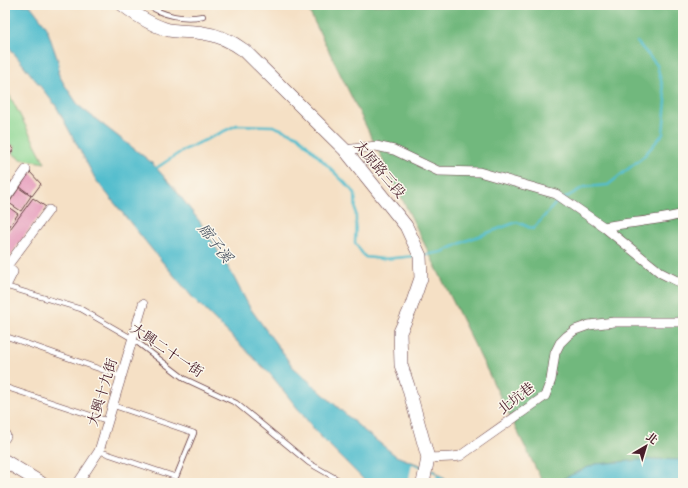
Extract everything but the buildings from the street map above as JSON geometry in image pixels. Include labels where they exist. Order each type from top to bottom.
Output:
[{"type":"main road","name":"太原路三段","points":[[124,5],[136,15],[168,29],[205,33],[229,40],[237,45],[345,150],[406,226],[419,254],[421,278],[410,310],[400,332],[400,366],[408,386],[427,461]]},
{"type":"main road","points":[[5,461],[41,483]]},
{"type":"main road","points":[[423,483],[427,461]]},
{"type":"street","points":[[345,150],[376,146],[394,150],[438,171],[479,172],[556,194],[604,227],[661,273],[683,284]]},
{"type":"street","points":[[5,199],[26,170]]},
{"type":"street","points":[[5,286],[13,272],[6,265],[49,210]]},
{"type":"street","points":[[604,227],[628,222],[658,220],[683,214]]},
{"type":"street","name":"大興十九街","points":[[78,483],[99,451],[120,376],[143,304]]},
{"type":"street","name":"北坑巷","points":[[427,461],[438,457],[448,458],[460,456],[545,396],[551,380],[555,353],[560,343],[575,330],[589,325],[614,322],[683,322]]},
{"type":"street","points":[[5,434],[5,438]]},
{"type":"lane","points":[[148,5],[156,11],[182,18],[203,16]]},
{"type":"lane","name":"大興二十一街","points":[[5,286],[81,309],[133,339],[186,379],[236,403],[309,463],[344,483]]},
{"type":"lane","points":[[5,336],[120,376]]},
{"type":"lane","points":[[5,387],[108,421]]},
{"type":"lane","points":[[99,451],[176,477],[194,433],[112,405]]},
{"type":"green space","points":[[306,5],[683,5],[683,483],[543,483]]},
{"type":"green space","points":[[5,88],[45,163],[20,159],[12,153],[15,147],[5,141]]},
{"type":"water","points":[[5,5],[30,5],[46,26],[59,64],[58,73],[79,106],[151,162],[174,188],[200,222],[231,272],[250,308],[293,367],[362,429],[396,456],[435,471],[450,483],[368,483],[318,434],[271,375],[193,298],[96,180],[56,106],[5,42]]},
{"type":"water","points":[[653,459],[683,460],[683,483],[554,483],[595,464]]},
{"type":"pier","points":[[412,464],[437,474],[435,483],[408,483]]},
{"type":"waterway","points":[[565,198],[584,187],[608,185],[643,157],[663,134],[666,100],[657,65],[637,42]]},
{"type":"waterway","points":[[155,169],[182,151],[237,125],[273,126],[298,136],[355,193],[355,243],[365,257],[383,259],[416,256]]},
{"type":"waterway","points":[[425,255],[442,252],[468,240],[517,222],[533,229],[555,204],[561,200]]},
{"type":"water label","name":"廍子溪","points":[[215,243]]}]
